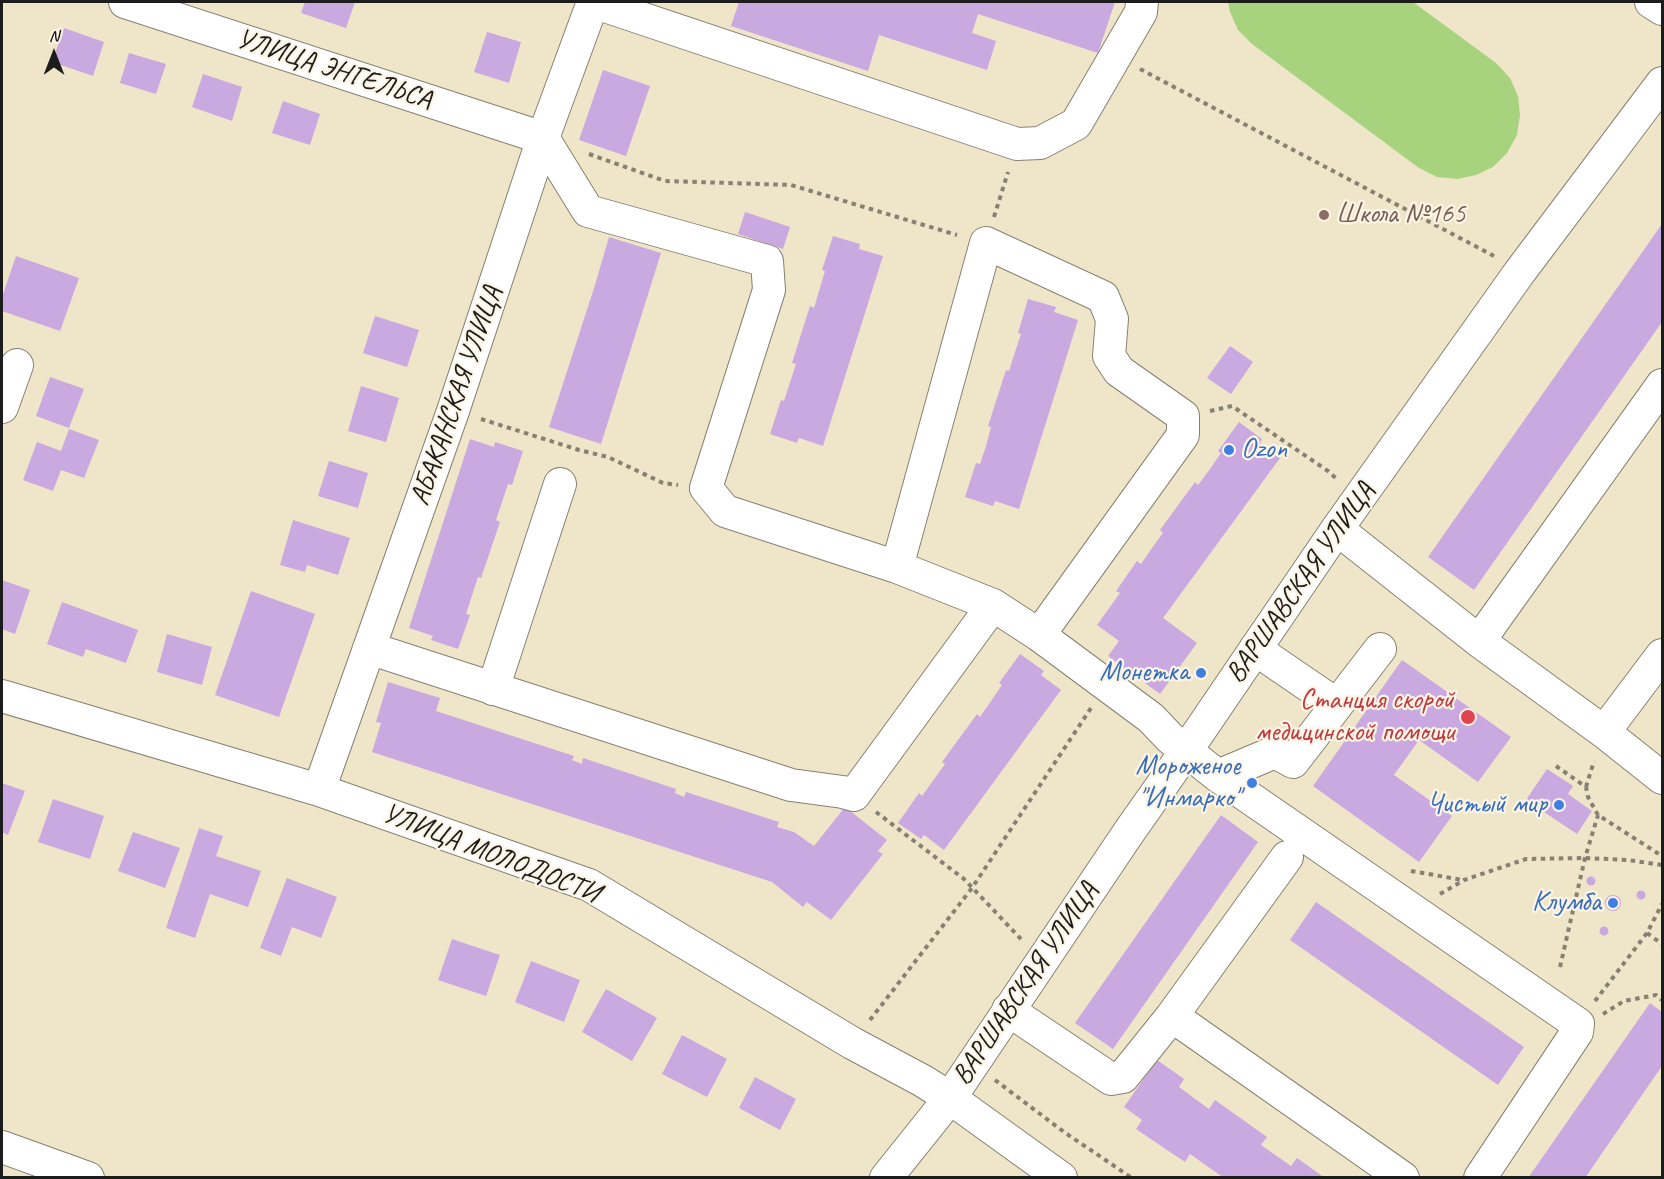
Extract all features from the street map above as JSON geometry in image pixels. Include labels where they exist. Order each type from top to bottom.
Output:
[{"type":"street","name":"УЛИЦА ЭНГЕЛЬСА","points":[[125,2],[543,138]]},
{"type":"street","name":"АБАКАНСКАЯ УЛИЦА","points":[[319,790],[453,411],[543,138],[593,2]]},
{"type":"street","points":[[593,2],[1017,144],[1040,143],[1076,124],[1141,12],[1142,2]]},
{"type":"street","points":[[1652,2],[1662,9]]},
{"type":"street","name":"ВАРШАВСКАЯ УЛИЦА","points":[[886,1178],[950,1098],[1337,529],[1519,273],[1658,96]]},
{"type":"street","points":[[543,138],[588,211],[767,261],[768,290],[706,488],[725,511],[897,567],[993,605],[1039,635],[1151,718],[1186,752],[1218,776],[1578,1024],[1577,1032],[1480,1178]]},
{"type":"street","points":[[897,567],[986,243],[1103,297],[1112,319],[1109,356],[1119,370],[1183,416],[1184,435],[1039,635]]},
{"type":"street","points":[[2,407],[17,365]]},
{"type":"street","points":[[1479,641],[1662,385]]},
{"type":"street","points":[[494,689],[560,484]]},
{"type":"street","points":[[1337,529],[1479,641],[1604,732],[1662,778]]},
{"type":"street","points":[[369,648],[791,785],[854,795],[993,605]]},
{"type":"street","points":[[1255,649],[1337,705]]},
{"type":"street","points":[[1218,776],[1275,752],[1293,762],[1380,649]]},
{"type":"street","points":[[1604,732],[1662,655]]},
{"type":"street","name":"УЛИЦА МОЛОДОСТИ","points":[[2,696],[319,790],[589,885],[852,1043],[924,1081],[1061,1178]]},
{"type":"street","points":[[1008,1010],[1111,1079],[1123,1077],[1172,1016],[1287,857]]},
{"type":"street","points":[[1172,1016],[1403,1178]]},
{"type":"street","points":[[2,1147],[88,1178]]},
{"type":"path","points":[[1116,56],[1492,255],[1519,273]]},
{"type":"path","points":[[588,154],[665,181],[791,185],[986,243],[1017,144]]},
{"type":"path","points":[[1183,416],[1232,406],[1328,471],[1359,499]]},
{"type":"path","points":[[453,411],[608,457],[663,483],[706,488]]},
{"type":"path","points":[[852,1043],[972,888],[1106,684]]},
{"type":"path","points":[[1556,766],[1586,787],[1588,797],[1598,815],[1662,856]]},
{"type":"path","points":[[854,795],[964,879],[1043,960]]},
{"type":"path","points":[[1560,967],[1585,858],[1598,815]]},
{"type":"path","points":[[1413,910],[1464,880],[1526,860],[1585,858],[1628,860],[1662,865]]},
{"type":"path","points":[[1401,869],[1464,880]]},
{"type":"path","points":[[1607,984],[1647,933],[1662,904]]},
{"type":"path","points":[[1647,933],[1662,944]]},
{"type":"path","points":[[1577,1032],[1624,1000],[1656,995],[1662,1000]]},
{"type":"path","points":[[973,1063],[1064,1132],[1132,1178]]},
{"type":"green space","points":[[1228,2],[1413,2],[1496,63],[1510,78],[1518,96],[1520,115],[1517,135],[1507,153],[1493,167],[1476,175],[1457,179],[1437,177],[1419,168],[1252,44],[1238,30]]},
{"type":"building","points":[[305,2],[355,2],[346,28],[301,13]]},
{"type":"building","points":[[739,2],[1115,2],[1098,53],[978,14],[972,33],[996,41],[987,70],[879,35],[868,71],[731,26]]},
{"type":"building","points":[[64,28],[104,42],[93,76],[52,62]]},
{"type":"building","points":[[487,32],[521,42],[509,83],[474,72]]},
{"type":"building","points":[[129,53],[166,64],[156,94],[120,83]]},
{"type":"building","points":[[603,70],[650,86],[626,156],[579,140]]},
{"type":"building","points":[[203,74],[242,87],[232,121],[192,107]]},
{"type":"building","points":[[283,101],[320,114],[310,145],[272,133]]},
{"type":"building","points":[[745,212],[790,227],[783,249],[738,234]]},
{"type":"building","points":[[1662,224],[1662,322],[1474,590],[1428,557]]},
{"type":"building","points":[[833,236],[860,244],[859,249],[883,256],[823,446],[799,438],[797,443],[770,434],[796,364],[792,363],[810,306],[814,308],[825,271],[822,270]]},
{"type":"building","points":[[609,237],[661,253],[601,444],[549,427]]},
{"type":"building","points":[[16,256],[79,278],[60,331],[2,311],[2,297]]},
{"type":"building","points":[[1028,299],[1056,307],[1054,312],[1078,320],[1019,509],[995,501],[993,506],[965,497],[976,463],[980,464],[986,446],[991,427],[988,426],[1006,370],[1009,371],[1021,334],[1018,333]]},
{"type":"building","points":[[375,316],[419,330],[407,367],[363,353]]},
{"type":"building","points":[[1230,346],[1253,362],[1231,394],[1207,378]]},
{"type":"building","points":[[50,377],[84,389],[69,428],[36,416]]},
{"type":"building","points":[[361,386],[399,398],[386,442],[348,431]]},
{"type":"building","points":[[1239,422],[1262,439],[1260,443],[1280,458],[1163,618],[1197,643],[1160,694],[1108,656],[1119,641],[1097,625],[1120,593],[1116,591],[1137,561],[1141,564],[1163,533],[1160,530],[1195,482],[1198,485],[1210,469],[1221,453],[1218,451]]},
{"type":"building","points":[[69,429],[99,440],[84,478],[61,470],[53,491],[23,480],[37,442],[61,451]]},
{"type":"building","points":[[470,439],[494,447],[495,442],[523,451],[512,485],[508,484],[496,520],[500,522],[481,578],[478,577],[466,614],[470,615],[458,649],[431,640],[433,636],[409,628]]},
{"type":"building","points":[[329,461],[368,473],[358,508],[318,496]]},
{"type":"building","points":[[293,520],[350,538],[338,575],[307,565],[305,572],[280,565]]},
{"type":"building","points":[[2,580],[30,590],[15,634],[2,629]]},
{"type":"building","points":[[251,591],[315,614],[279,717],[215,695]]},
{"type":"building","points":[[62,602],[138,630],[126,663],[86,649],[83,657],[47,644]]},
{"type":"building","points":[[167,634],[212,647],[202,685],[157,672]]},
{"type":"building","points":[[1020,654],[1044,671],[1041,675],[1061,690],[944,850],[924,835],[921,839],[898,823],[919,793],[922,796],[945,764],[942,762],[977,714],[980,717],[1002,685],[999,683]]},
{"type":"building","points":[[1402,660],[1511,737],[1478,782],[1419,740],[1394,775],[1452,816],[1419,862],[1313,786]]},
{"type":"building","points":[[388,682],[440,698],[436,711],[574,756],[572,760],[582,764],[583,758],[676,789],[675,793],[684,797],[686,792],[779,822],[777,827],[794,832],[814,846],[845,807],[887,840],[878,851],[883,854],[831,920],[807,902],[803,907],[772,882],[372,752],[381,723],[376,722]]},
{"type":"building","name":"Чистый мир","points":[[1547,769],[1573,786],[1568,794],[1592,811],[1577,834],[1526,800]]},
{"type":"building","points":[[2,783],[25,791],[8,835],[2,832]]},
{"type":"building","points":[[53,799],[104,816],[90,859],[38,842]]},
{"type":"building","points":[[1221,815],[1258,842],[1113,1049],[1075,1023]]},
{"type":"building","points":[[199,828],[223,836],[216,856],[261,871],[248,907],[210,894],[195,938],[166,928]]},
{"type":"building","points":[[133,832],[180,848],[165,888],[118,871]]},
{"type":"building","name":"Клумба","points":[[1591,877],[1595,881],[1591,885],[1587,881]]},
{"type":"building","points":[[287,878],[337,897],[321,938],[292,927],[281,956],[260,948]]},
{"type":"building","name":"Клумба","points":[[1641,891],[1645,895],[1641,899],[1637,895]]},
{"type":"building","name":"Клумба","points":[[1610,895],[1616,895],[1621,903],[1619,909],[1610,911],[1605,906],[1605,900]]},
{"type":"building","points":[[1316,902],[1524,1047],[1498,1085],[1290,940]]},
{"type":"building","name":"Клумба","points":[[1604,927],[1608,931],[1604,935],[1600,931]]},
{"type":"building","points":[[452,939],[500,955],[486,996],[438,980]]},
{"type":"building","points":[[531,961],[580,980],[564,1022],[515,1002]]},
{"type":"building","points":[[606,989],[657,1018],[632,1061],[582,1032]]},
{"type":"building","points":[[1650,1003],[1662,1012],[1662,1066],[1585,1178],[1528,1178]]},
{"type":"building","points":[[682,1035],[727,1059],[707,1097],[662,1074]]},
{"type":"building","points":[[1157,1060],[1184,1079],[1179,1087],[1209,1109],[1215,1100],[1267,1137],[1261,1145],[1291,1166],[1297,1158],[1325,1178],[1224,1178],[1190,1154],[1185,1162],[1136,1129],[1142,1120],[1124,1107]]},
{"type":"building","points":[[755,1077],[796,1099],[780,1130],[739,1108]]},
{"type":"place","name":"Школа №165","points":[[1324,215]]},
{"type":"place","name":"Ozon","points":[[1229,450]]},
{"type":"place","name":"Монетка","points":[[1201,673]]},
{"type":"place","name":"Станция скорой медицинской помощи","points":[[1468,717]]},
{"type":"place","name":"Мороженое \"Инмарко\"","points":[[1252,783]]},
{"type":"place","name":"Чистый мир","points":[[1559,805]]},
{"type":"place","name":"Клумба","points":[[1613,903]]}]
